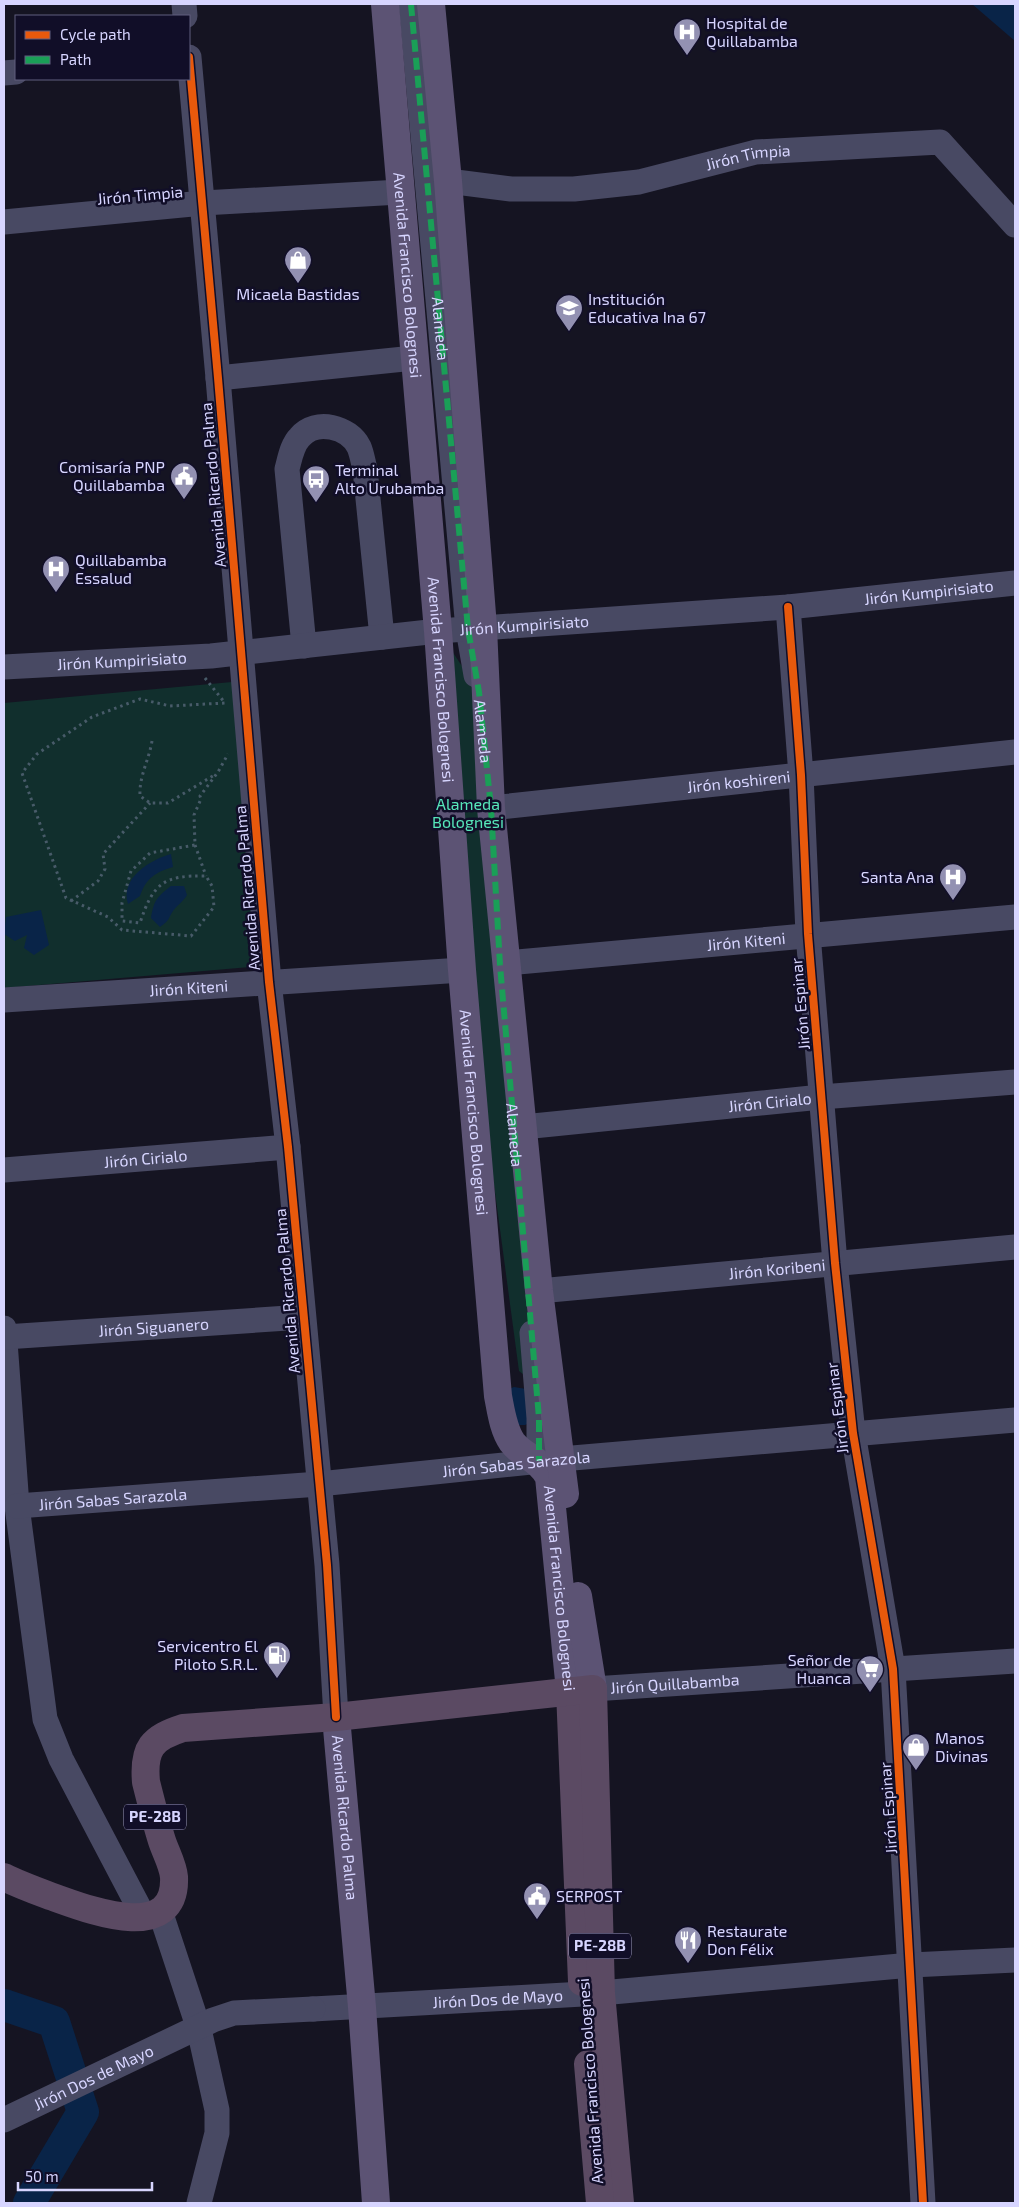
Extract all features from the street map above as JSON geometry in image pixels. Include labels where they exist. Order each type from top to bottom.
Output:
[{"type":"highway","name":"Jirón Quillabamba","points":[[336,1717],[582,1690]]},
{"type":"highway","name":"Avenida Francisco Bolognesi","points":[[582,1690],[600,2203]]},
{"type":"highway","name":"PE-28B","points":[[152,1914],[170,1900],[174,1877],[146,1782],[144,1768],[151,1745],[165,1734],[183,1728],[336,1717]]},
{"type":"highway","points":[[4,1877],[92,1911],[124,1917],[152,1914]]},
{"type":"highway","name":"Avenida Francisco Bolognesi","points":[[592,1994],[620,2203]]},
{"type":"main road","name":"Avenida Francisco Bolognesi","points":[[385,4],[438,631],[462,970],[498,1396],[504,1423],[512,1442],[550,1460]]},
{"type":"main road","name":"Avenida Francisco Bolognesi","points":[[430,4],[448,181],[475,628],[490,808],[539,1292],[550,1460],[573,1568],[582,1690]]},
{"type":"main road","name":"Avenida Ricardo Palma","points":[[336,1717],[362,2007],[376,2203]]},
{"type":"street","name":"Alameda","points":[[411,4],[475,628]]},
{"type":"street","name":"Avenida Ricardo Palma","points":[[190,67],[269,982],[288,1146],[327,1564],[336,1717]]},
{"type":"street","name":"Jirón Timpia","points":[[448,181],[511,189],[574,189],[639,182],[756,152],[940,142],[1015,224]]},
{"type":"street","name":"Jirón Timpia","points":[[4,222],[203,203],[400,192]]},
{"type":"street","points":[[218,378],[414,358]]},
{"type":"street","points":[[304,646],[287,469],[291,453],[300,436],[315,428],[332,427],[348,433],[358,447],[365,470],[382,637]]},
{"type":"street","name":"Jirón Kumpirisiato","points":[[4,667],[211,656],[438,631],[788,607],[1015,583]]},
{"type":"street","name":"Jirón Espinar","points":[[788,607],[801,775],[808,934],[835,1263],[853,1434],[893,1669],[923,2203]]},
{"type":"street","name":"Jirón koshireni","points":[[490,808],[1015,752]]},
{"type":"street","name":"Alameda","points":[[490,808],[500,965],[539,1418],[550,1460]]},
{"type":"street","name":"Jirón Kiteni","points":[[507,963],[808,934],[1015,917]]},
{"type":"street","name":"Jirón Kiteni","points":[[4,1000],[462,970]]},
{"type":"street","name":"Jirón Cirialo","points":[[523,1127],[821,1097],[1015,1082]]},
{"type":"street","name":"Jirón Cirialo","points":[[4,1170],[288,1146]]},
{"type":"street","name":"Jirón Koribeni","points":[[539,1292],[1015,1247]]},
{"type":"street","name":"Jirón Siguanero","points":[[4,1332],[303,1317]]},
{"type":"street","points":[[4,1332],[17,1506],[45,1719],[61,1760],[152,1914],[199,2029],[217,2110],[217,2133],[199,2203]]},
{"type":"street","name":"Jirón Sabas Sarazola","points":[[17,1506],[319,1484],[550,1460],[1015,1420]]},
{"type":"street","name":"Jirón Quillabamba","points":[[582,1690],[1015,1660]]},
{"type":"street","name":"Jirón Dos de Mayo","points":[[4,2120],[212,2020],[234,2013],[592,1994],[911,1965],[1015,1960]]},
{"type":"path","points":[[211,656],[204,678],[225,703],[226,712]]},
{"type":"path","points":[[225,703],[170,706],[140,699],[92,717],[37,754],[22,773],[66,898],[108,917],[122,930],[191,936],[214,907],[212,886],[206,876],[195,845],[194,814],[201,799],[200,796],[218,772],[231,748]]},
{"type":"path","points":[[152,741],[150,757],[139,782],[140,796],[150,803],[168,803],[218,772]]},
{"type":"path","points":[[71,901],[98,881],[105,869],[103,854],[150,803]]},
{"type":"path","points":[[195,845],[150,853],[131,871],[122,903],[122,921],[140,923],[146,902],[160,883],[184,875],[206,876]]},
{"type":"green space","name":"Alameda Bolognesi","points":[[450,648],[479,692],[507,963],[533,1382],[519,1371],[445,819]]},
{"type":"green space","points":[[232,682],[263,966],[4,988],[4,703]]},
{"type":"water","points":[[972,4],[1015,4],[1015,41]]},
{"type":"water","points":[[171,854],[173,867],[152,877],[145,885],[140,896],[128,904],[128,886],[139,871],[154,861]]},
{"type":"water","points":[[171,886],[184,886],[187,895],[160,927],[151,918],[153,907],[159,896]]},
{"type":"water","points":[[41,910],[49,945],[34,955],[24,948],[27,935],[15,941],[4,934],[6,917]]},
{"type":"water","points":[[514,1387],[526,1389],[531,1422],[525,1425],[513,1425],[509,1389]]},
{"type":"waterway","points":[[4,2005],[54,2022],[83,2112],[29,2203]]},
{"type":"marked path","points":[[411,4],[468,629],[479,692],[491,808],[500,965],[539,1418],[539,1461]]},
{"type":"cycle path","points":[[190,68],[269,982],[288,1147],[327,1565],[336,1717]]},
{"type":"cycle path","points":[[788,607],[801,775],[808,934],[835,1263],[853,1433],[893,1669],[923,2203]]},
{"type":"place","name":"Hospital de Quillabamba","points":[[687,56]]},
{"type":"place","name":"Micaela Bastidas","points":[[298,284]]},
{"type":"place","name":"Institución Educativa Ina 67","points":[[569,332]]},
{"type":"place","name":"Comisaría PNP Quillabamba","points":[[184,500]]},
{"type":"place","name":"Terminal Alto Urubamba","points":[[316,503]]},
{"type":"place","name":"Quillabamba Essalud","points":[[56,593]]},
{"type":"place","name":"Santa Ana","points":[[953,901]]},
{"type":"place","name":"Servicentro El Piloto S.R.L.","points":[[277,1679]]},
{"type":"place","name":"Señor de Huanca","points":[[870,1693]]},
{"type":"place","name":"Manos Divinas","points":[[916,1771]]},
{"type":"place","name":"SERPOST","points":[[537,1920]]},
{"type":"place","name":"Restaurate Don Félix","points":[[688,1964]]}]
